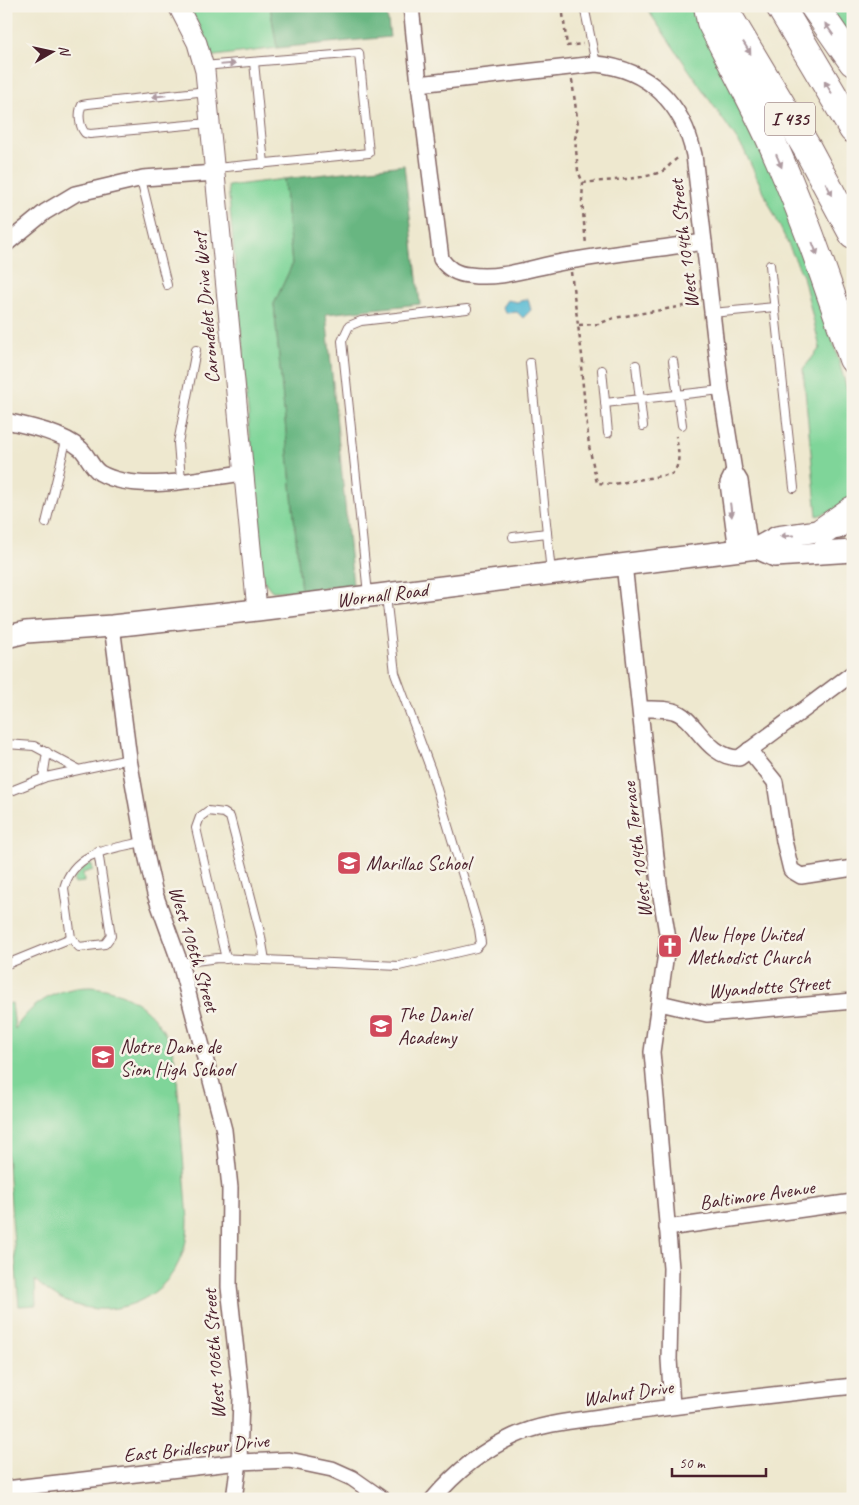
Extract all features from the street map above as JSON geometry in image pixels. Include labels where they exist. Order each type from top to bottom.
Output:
[{"type":"highway","points":[[708,6],[710,22],[768,134],[817,252],[853,359]]},
{"type":"highway","name":"I 435","points":[[722,6],[807,148],[853,234]]},
{"type":"highway","name":"I 435","points":[[780,6],[853,129]]},
{"type":"highway","points":[[814,6],[853,62]]},
{"type":"highway","points":[[823,531],[853,510]]},
{"type":"main road","name":"Wornall Road","points":[[6,637],[26,632],[112,626],[257,610],[748,550],[778,537],[853,525]]},
{"type":"main road","name":"Wornall Road","points":[[748,550],[775,556],[853,551]]},
{"type":"street","name":"Carondelet Drive West","points":[[178,6],[197,43],[207,91],[257,610]]},
{"type":"street","points":[[411,6],[441,259],[447,268],[468,275],[498,276],[587,259],[704,242]]},
{"type":"street","name":"West 104th Street","points":[[419,84],[596,64],[623,68],[634,73],[650,82],[665,96],[686,129],[694,155],[721,390],[734,471],[728,483],[748,550]]},
{"type":"street","points":[[6,244],[45,212],[75,194],[141,179],[216,171]]},
{"type":"street","points":[[6,421],[40,428],[80,448],[99,472],[127,483],[181,480],[243,473]]},
{"type":"street","name":"West 104th Terrace","points":[[624,564],[659,884],[668,939],[652,1052],[668,1228],[671,1310],[669,1359],[672,1406]]},
{"type":"street","name":"West 106th Street","points":[[112,626],[129,759],[143,842],[155,894],[180,963],[224,1130],[230,1188],[229,1287],[241,1397],[239,1462],[234,1499]]},
{"type":"street","points":[[641,709],[674,711],[687,721],[704,741],[730,758],[739,758],[853,673]]},
{"type":"street","points":[[749,750],[775,782],[790,870],[800,876],[853,868]]},
{"type":"street","name":"Wyandotte Street","points":[[660,1003],[707,1014],[853,1001]]},
{"type":"street","name":"Baltimore Avenue","points":[[668,1228],[853,1202]]},
{"type":"street","name":"Walnut Drive","points":[[433,1499],[456,1474],[514,1436],[576,1421],[672,1406],[853,1386]]},
{"type":"street","name":"East Bridlespur Drive","points":[[6,1489],[34,1492],[239,1462],[289,1460],[332,1469],[352,1478],[382,1499]]},
{"type":"lane","points":[[584,6],[593,42],[596,64]]},
{"type":"lane","points":[[203,66],[359,53],[369,153],[216,171]]},
{"type":"lane","points":[[254,62],[264,164]]},
{"type":"lane","points":[[207,91],[88,104],[82,105],[79,110],[82,129],[85,133],[90,134],[210,122]]},
{"type":"lane","points":[[141,179],[167,285]]},
{"type":"lane","points":[[770,265],[794,488]]},
{"type":"lane","points":[[712,310],[775,306]]},
{"type":"lane","points":[[180,963],[226,959],[398,966],[476,948],[481,943],[479,928],[432,773],[395,673],[377,595],[342,340],[349,326],[361,321],[467,308]]},
{"type":"lane","points":[[181,480],[178,443],[196,350]]},
{"type":"lane","points":[[673,361],[676,395],[682,426]]},
{"type":"lane","points":[[530,363],[551,573]]},
{"type":"lane","points":[[636,364],[643,426]]},
{"type":"lane","points":[[602,370],[608,433]]},
{"type":"lane","points":[[605,403],[721,390]]},
{"type":"lane","points":[[46,523],[66,441]]},
{"type":"lane","points":[[513,537],[547,533]]},
{"type":"lane","points":[[6,744],[34,746],[77,769]]},
{"type":"lane","points":[[43,778],[47,752]]},
{"type":"lane","points":[[6,792],[43,778],[129,759]]},
{"type":"lane","points":[[226,959],[196,828],[200,817],[208,811],[224,812],[230,818],[260,932],[265,960]]},
{"type":"lane","points":[[98,852],[111,936],[105,944],[79,947],[72,938],[64,888],[66,880],[79,862],[98,852],[143,842]]},
{"type":"lane","points":[[7,964],[72,938]]},
{"type":"path","points":[[562,6],[567,46],[593,42]]},
{"type":"path","points":[[571,66],[578,125],[575,139],[578,171],[583,182],[582,201],[587,259]]},
{"type":"path","points":[[583,182],[655,174],[667,169],[678,158],[694,155]]},
{"type":"path","points":[[578,325],[598,324],[614,318],[669,310],[696,302],[697,308],[712,310]]},
{"type":"green space","points":[[187,6],[270,6],[277,48],[207,57],[198,24]]},
{"type":"green space","points":[[270,6],[386,6],[390,37],[277,48]]},
{"type":"green space","points":[[645,6],[697,6],[793,204],[853,410],[853,496],[834,510],[817,516],[803,369],[820,348],[803,276],[744,150]]},
{"type":"green space","points":[[822,6],[853,6],[853,48]]},
{"type":"green space","points":[[404,165],[420,304],[326,314],[353,585],[301,591],[274,304],[292,265],[284,179]]},
{"type":"green space","points":[[284,179],[292,265],[274,304],[301,591],[272,591],[263,580],[228,186]]},
{"type":"green space","points":[[88,864],[92,865],[93,870],[83,873],[84,882],[74,883],[74,878]]},
{"type":"green space","points":[[91,987],[107,989],[122,995],[148,1011],[166,1036],[172,1050],[176,1066],[188,1220],[184,1249],[172,1273],[155,1292],[133,1304],[109,1309],[83,1307],[58,1298],[35,1280],[36,1305],[19,1306],[6,1142],[6,1004],[12,1003],[15,1029],[30,1011],[47,998],[68,990]]},
{"type":"water","points":[[528,299],[531,310],[523,318],[517,312],[506,313],[502,307],[507,300],[517,302]]},
{"type":"place","name":"Marillac School","points":[[349,863]]},
{"type":"place","name":"New Hope United Methodist Church","points":[[670,946]]},
{"type":"place","name":"The Daniel Academy","points":[[381,1026]]},
{"type":"place","name":"Notre Dame de Sion High School","points":[[103,1057]]}]
